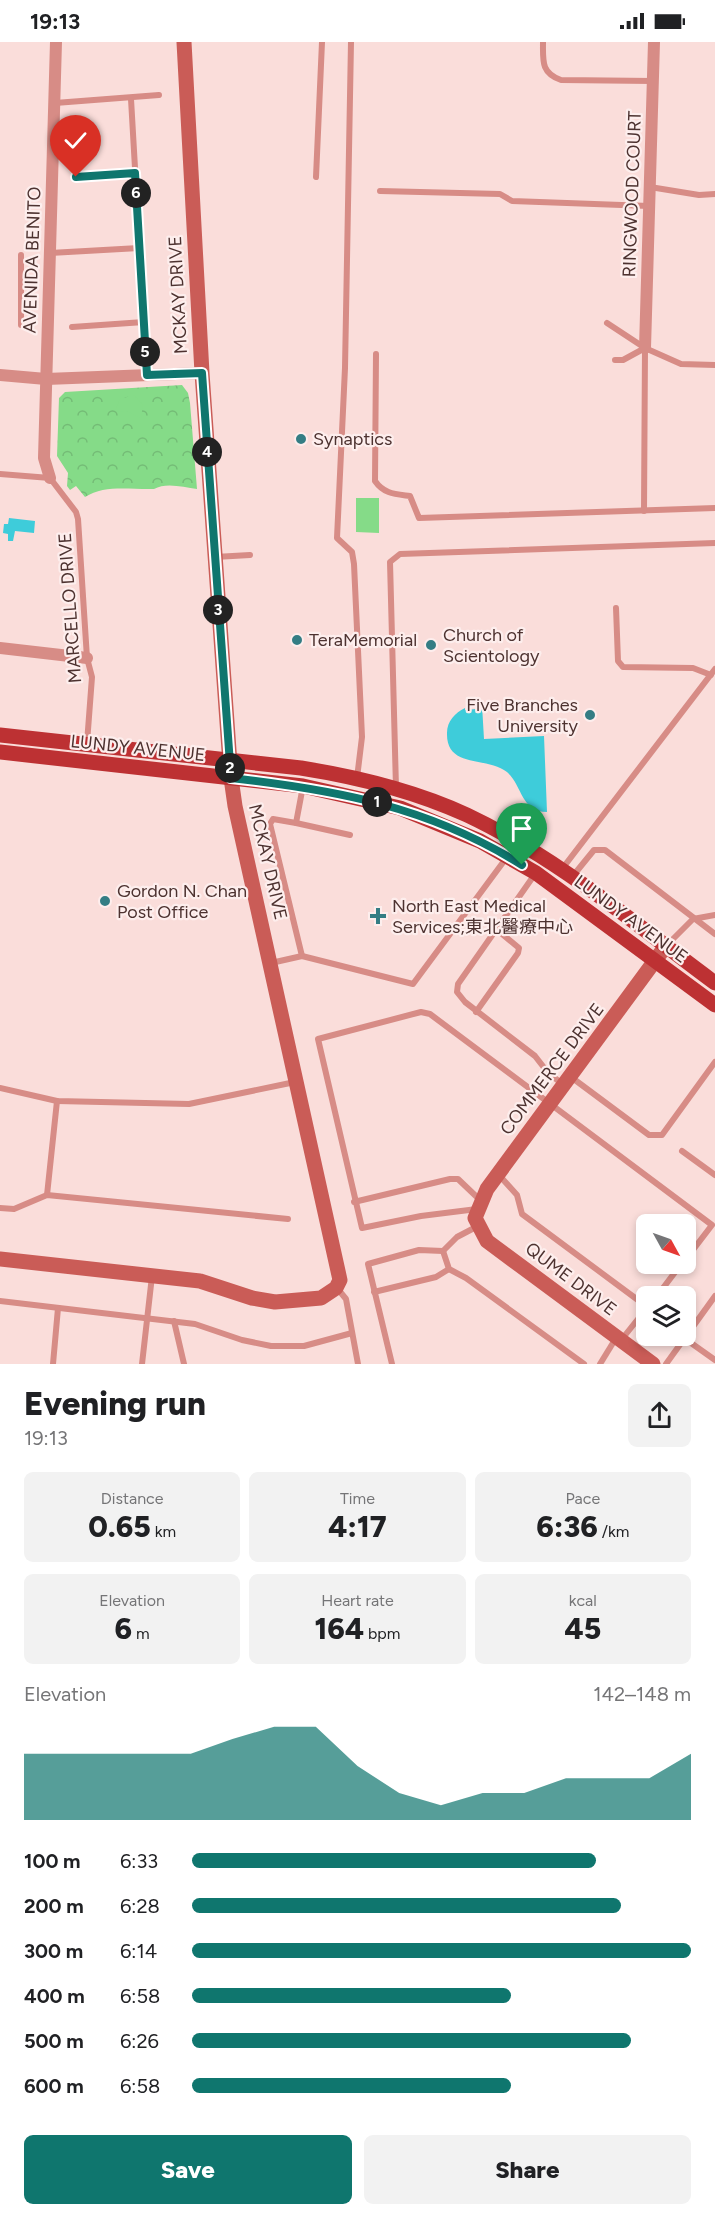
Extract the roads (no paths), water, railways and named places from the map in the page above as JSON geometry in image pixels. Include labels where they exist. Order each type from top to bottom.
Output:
[{"type":"main road","name":"LUNDY AVENUE","points":[[0,735],[301,768],[357,778],[396,789],[466,815],[528,848],[715,983]]},
{"type":"main road","name":"LUNDY AVENUE","points":[[0,753],[303,786],[400,808],[480,841],[536,873],[715,1005]]},
{"type":"street","name":"AVENIDA BENITO","points":[[50,478],[44,458],[56,42]]},
{"type":"street","name":"MCKAY DRIVE","points":[[184,42],[202,373],[231,778],[235,806],[339,1271],[336,1288]]},
{"type":"street","name":"RINGWOOD COURT","points":[[645,348],[654,42]]},
{"type":"street","points":[[0,375],[46,380],[202,373]]},
{"type":"street","points":[[0,648],[87,658]]},
{"type":"street","name":"COMMERCE DRIVE","points":[[478,1213],[498,1174],[665,946]]},
{"type":"street","name":"QUME DRIVE","points":[[478,1213],[487,1241],[652,1364]]},
{"type":"street","points":[[0,1259],[200,1281],[252,1299],[275,1302],[321,1298],[336,1288]]},
{"type":"lane","points":[[316,177],[322,42]]},
{"type":"lane","points":[[351,42],[345,368],[337,538],[352,552],[354,564],[362,737],[357,778]]},
{"type":"lane","points":[[543,42],[542,65],[549,76],[561,80],[653,81]]},
{"type":"lane","points":[[55,104],[159,95]]},
{"type":"lane","points":[[131,99],[147,375]]},
{"type":"lane","points":[[76,177],[135,173]]},
{"type":"lane","points":[[650,187],[699,195],[715,194]]},
{"type":"lane","points":[[380,191],[500,194],[512,201],[649,206]]},
{"type":"lane","points":[[50,253],[140,248]]},
{"type":"lane","points":[[21,255],[21,325]]},
{"type":"lane","points":[[72,327],[144,322]]},
{"type":"lane","points":[[607,323],[645,348],[681,364],[715,365]]},
{"type":"lane","points":[[615,360],[623,360],[645,348]]},
{"type":"lane","points":[[644,511],[645,348]]},
{"type":"lane","points":[[376,354],[375,481],[380,489],[389,494],[410,496],[419,518],[715,508]]},
{"type":"lane","points":[[0,474],[50,478]]},
{"type":"lane","name":"MARCELLO DRIVE","points":[[50,478],[76,512],[78,519],[87,658],[92,677],[87,744]]},
{"type":"lane","points":[[396,789],[390,562],[394,558],[400,554],[715,543]]},
{"type":"lane","points":[[215,557],[250,555]]},
{"type":"lane","points":[[567,874],[713,672],[693,668],[623,666],[618,662],[616,608]]},
{"type":"lane","points":[[296,823],[303,786]]},
{"type":"lane","points":[[302,956],[270,824],[273,819],[350,835]]},
{"type":"lane","points":[[567,874],[594,850],[605,850],[715,934]]},
{"type":"lane","points":[[271,963],[302,956],[413,984],[508,856]]},
{"type":"lane","points":[[536,873],[458,984],[457,992],[461,999],[535,1056],[549,1074],[568,1081],[649,1135],[662,1135],[715,1062]]},
{"type":"lane","points":[[665,946],[693,919],[715,915]]},
{"type":"lane","points":[[476,1012],[518,953],[519,948],[516,944],[496,929]]},
{"type":"lane","points":[[478,1213],[421,1216],[362,1228],[354,1202],[318,1039],[421,1012],[430,1014],[712,1225],[696,1246]]},
{"type":"lane","points":[[0,1088],[57,1101],[189,1104],[297,1082]]},
{"type":"lane","points":[[48,1195],[57,1101]]},
{"type":"lane","points":[[682,1151],[715,1175]]},
{"type":"lane","points":[[498,1174],[517,1195],[522,1214],[636,1300]]},
{"type":"lane","points":[[354,1202],[458,1179],[478,1213]]},
{"type":"lane","points":[[0,1208],[14,1209],[48,1195],[288,1219]]},
{"type":"lane","points":[[392,1364],[368,1264],[419,1250],[443,1251],[478,1213]]},
{"type":"lane","points":[[443,1251],[448,1269],[466,1278],[584,1364]]},
{"type":"lane","points":[[374,1292],[436,1277],[448,1269]]},
{"type":"lane","points":[[665,1286],[674,1274]]},
{"type":"lane","points":[[142,1364],[153,1276]]},
{"type":"lane","points":[[336,1288],[346,1299],[358,1364]]},
{"type":"lane","points":[[696,1322],[715,1296]]},
{"type":"lane","points":[[0,1301],[202,1325],[242,1340],[271,1346],[304,1346],[352,1333]]},
{"type":"lane","points":[[53,1364],[58,1308]]},
{"type":"lane","points":[[600,1364],[636,1319]]},
{"type":"lane","points":[[174,1321],[184,1364]]},
{"type":"lane","points":[[666,1364],[678,1346]]},
{"type":"lane","points":[[695,1346],[715,1360]]},
{"type":"water","points":[[9,518],[35,521],[34,533],[15,531],[13,541],[8,541],[8,534],[3,533],[4,524],[8,524]]},
{"type":"water","points":[[482,705],[484,739],[544,736],[547,812],[538,811],[527,803],[507,772],[499,767],[460,757],[453,752],[448,744],[447,729],[450,721],[461,710],[476,709]]},
{"type":"place","name":"Synaptics","points":[[301,439]]},
{"type":"place","name":"TeraMemorial","points":[[297,640]]},
{"type":"place","name":"Church of Scientology","points":[[431,645]]},
{"type":"place","name":"Five Branches University","points":[[590,715]]},
{"type":"place","name":"Gordon N. Chan Post Office","points":[[105,901]]},
{"type":"place","name":"North East Medical Services;東北醫療中心","points":[[378,916]]}]
